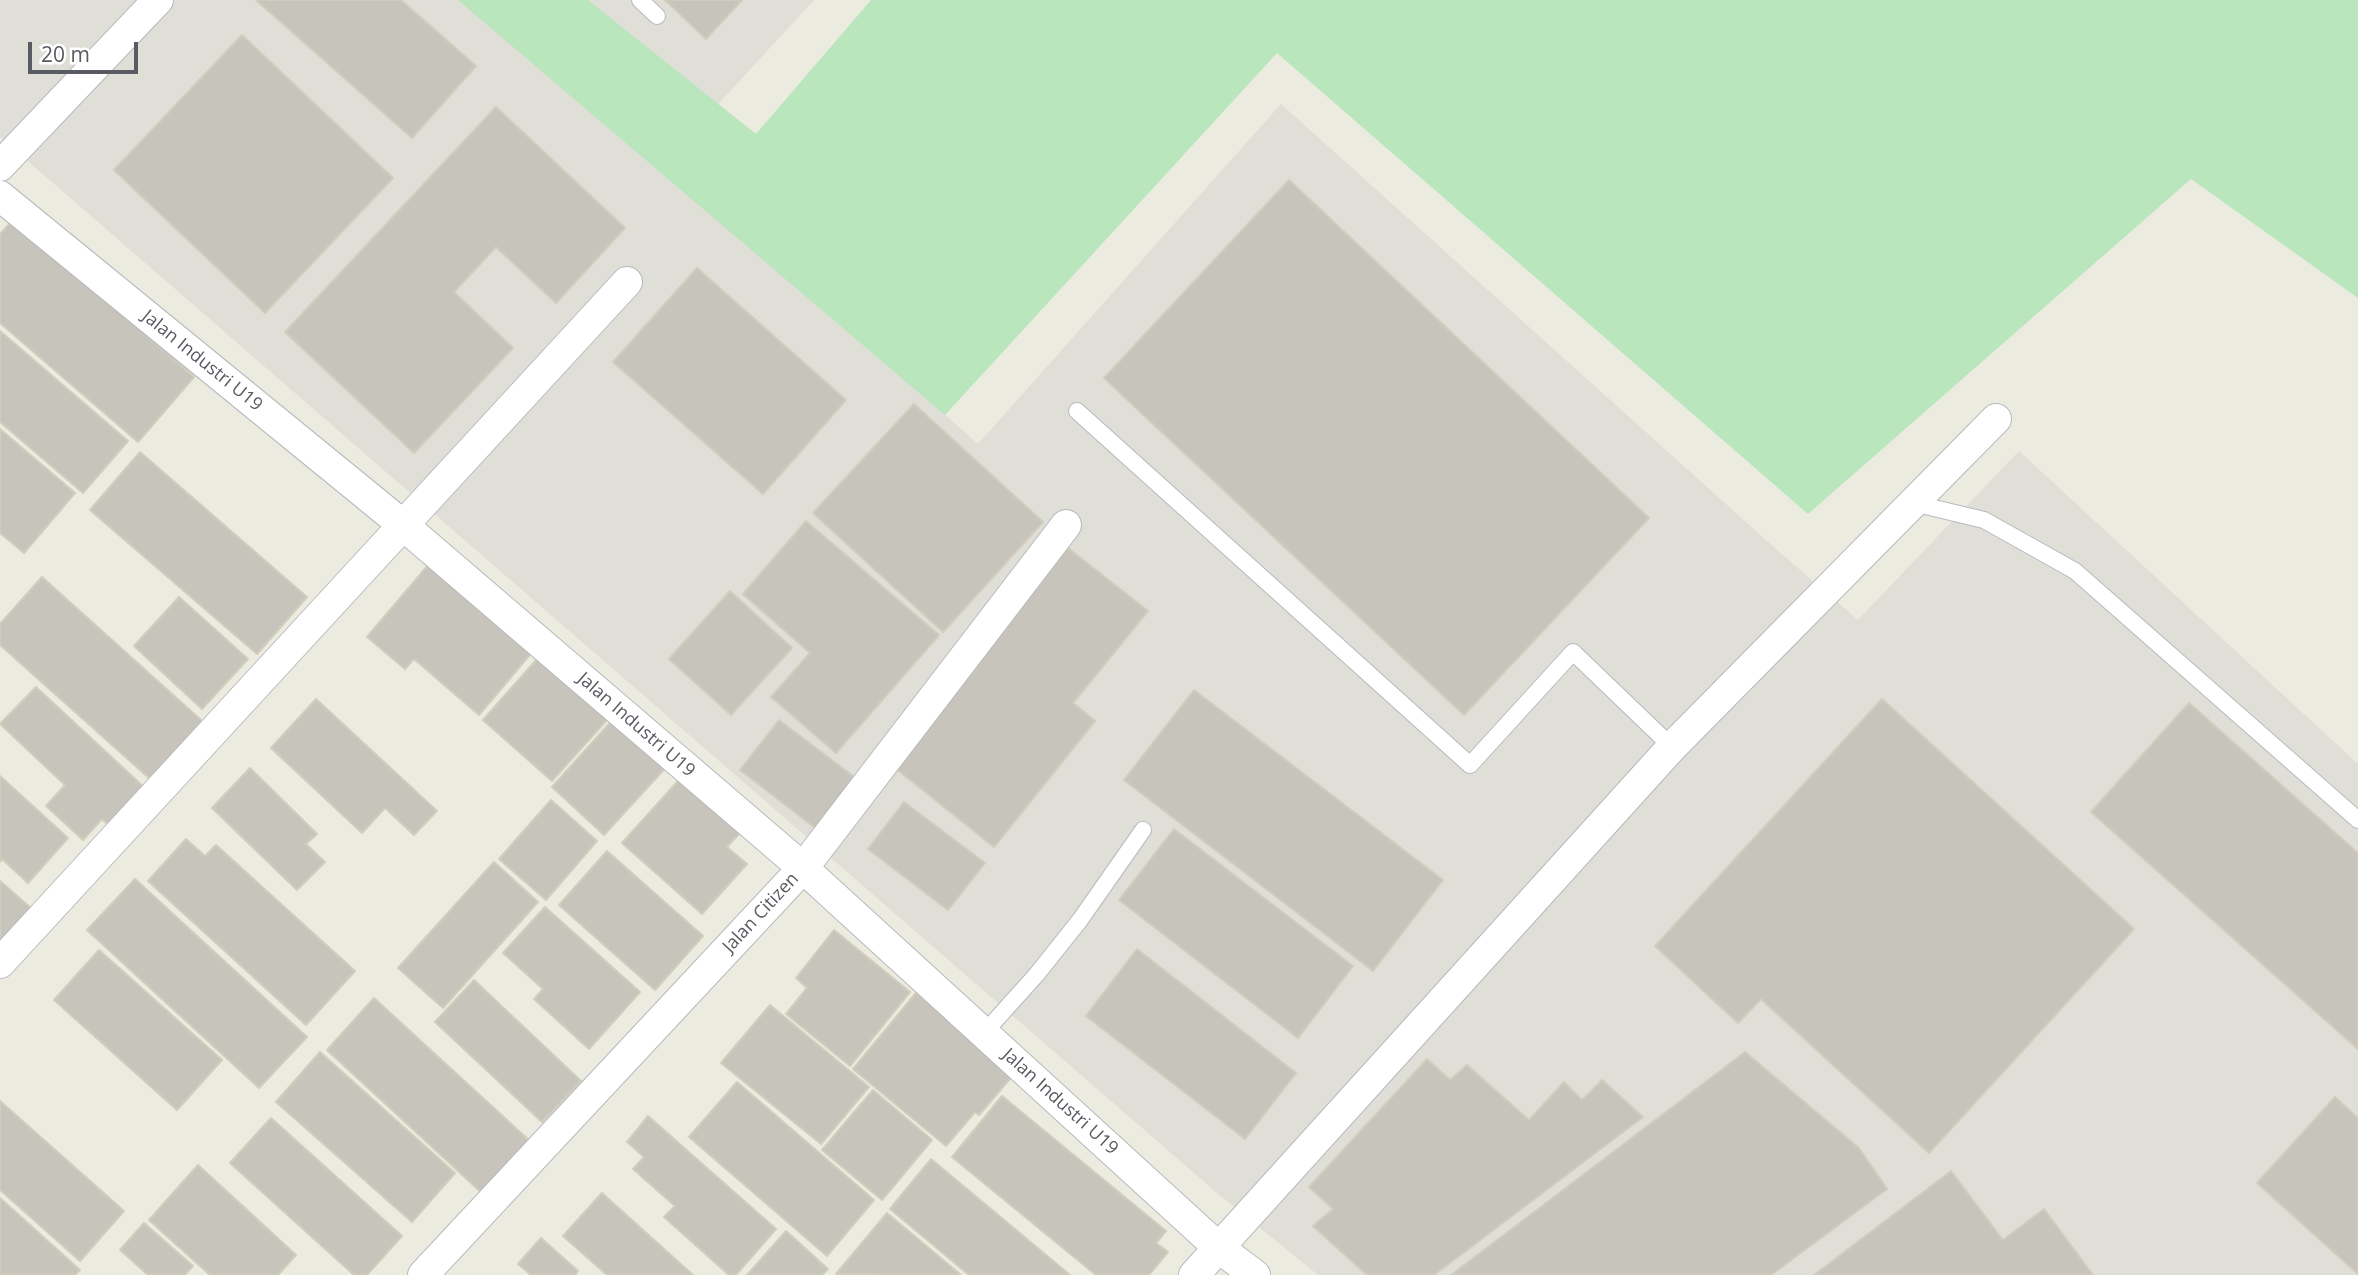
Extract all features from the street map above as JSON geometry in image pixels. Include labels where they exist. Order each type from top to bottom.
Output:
[{"type":"street","points":[[0,166],[159,0]]},
{"type":"street","name":"Jalan Industri U19","points":[[0,197],[403,525],[803,868],[1219,1248],[1255,1275]]},
{"type":"street","points":[[0,963],[627,282]]},
{"type":"street","points":[[1194,1275],[1672,747],[1996,419]]},
{"type":"street","name":"Jalan Citizen","points":[[423,1275],[803,868],[1066,525]]},
{"type":"lane","points":[[640,0],[657,16]]},
{"type":"lane","points":[[1077,411],[1470,765],[1573,652],[1672,747]]},
{"type":"lane","points":[[1913,503],[1984,520],[2075,571],[2358,820]]},
{"type":"lane","points":[[984,1033],[1037,974],[1080,920],[1143,830]]},
{"type":"shaded area","points":[[0,0],[814,0],[664,163],[978,444],[1281,104],[1858,620],[2019,451],[2358,764],[2358,1275],[1318,1275],[1217,1193],[0,137]]},
{"type":"green space","points":[[458,0],[588,0],[756,134],[871,0],[2358,0],[2358,298],[2191,179],[1808,514],[1277,53],[945,415]]},
{"type":"building","points":[[256,0],[401,0],[476,66],[412,138]]},
{"type":"building","points":[[665,0],[742,0],[706,39]]},
{"type":"building","points":[[242,35],[393,178],[265,313],[114,170]]},
{"type":"building","points":[[496,107],[625,228],[556,303],[496,247],[454,292],[513,348],[414,453],[285,332]]},
{"type":"building","points":[[1289,180],[1649,518],[1464,715],[1104,378]]},
{"type":"building","points":[[13,220],[194,377],[138,442],[0,323],[0,234]]},
{"type":"building","points":[[697,268],[846,400],[763,494],[613,362]]},
{"type":"building","points":[[0,331],[128,441],[83,493],[0,422]]},
{"type":"building","points":[[914,404],[1043,522],[943,632],[813,513]]},
{"type":"building","points":[[0,429],[75,493],[24,553],[0,533]]},
{"type":"building","points":[[140,452],[307,597],[257,654],[90,510]]},
{"type":"building","points":[[806,521],[939,635],[836,753],[771,697],[810,653],[743,594]]},
{"type":"building","points":[[1068,548],[1148,611],[1073,703],[1095,721],[994,847],[894,767]]},
{"type":"building","points":[[435,557],[539,644],[479,715],[414,659],[405,669],[367,637]]},
{"type":"building","points":[[42,577],[211,729],[159,787],[0,645],[0,624]]},
{"type":"building","points":[[730,591],[792,648],[731,715],[669,659]]},
{"type":"building","points":[[179,597],[248,659],[202,709],[134,646]]},
{"type":"building","points":[[545,650],[614,712],[552,781],[483,720]]},
{"type":"building","points":[[36,687],[147,790],[112,828],[102,819],[83,840],[46,806],[65,785],[0,724]]},
{"type":"building","points":[[1194,690],[1443,880],[1373,971],[1124,780]]},
{"type":"building","points":[[316,699],[437,811],[414,835],[385,808],[362,833],[271,748]]},
{"type":"building","points":[[1882,699],[2134,929],[1929,1153],[1761,999],[1738,1023],[1655,946]]},
{"type":"building","points":[[2189,703],[2358,853],[2358,1049],[2091,812]]},
{"type":"building","points":[[617,715],[670,763],[604,835],[552,787]]},
{"type":"building","points":[[779,720],[862,783],[823,834],[740,770]]},
{"type":"building","points":[[250,768],[317,834],[306,844],[325,862],[297,890],[212,808]]},
{"type":"building","points":[[687,771],[747,825],[727,847],[747,864],[702,914],[622,843]]},
{"type":"building","points":[[0,776],[68,838],[28,883],[2,859],[0,862]]},
{"type":"building","points":[[551,800],[597,841],[546,900],[499,859]]},
{"type":"building","points":[[904,802],[985,863],[948,910],[868,849]]},
{"type":"building","points":[[1174,829],[1353,966],[1298,1038],[1119,900]]},
{"type":"building","points":[[186,839],[205,856],[216,845],[355,971],[306,1025],[148,881]]},
{"type":"building","points":[[607,851],[703,936],[655,990],[559,905]]},
{"type":"building","points":[[494,862],[538,902],[443,1008],[398,968]]},
{"type":"building","points":[[135,879],[307,1037],[259,1088],[87,930]]},
{"type":"building","points":[[0,881],[32,909],[0,946]]},
{"type":"building","points":[[545,907],[640,992],[589,1049],[534,999],[543,989],[503,953]]},
{"type":"building","points":[[834,930],[910,992],[850,1066],[786,1014],[807,988],[796,978]]},
{"type":"building","points":[[1137,949],[1296,1073],[1245,1139],[1086,1016]]},
{"type":"building","points":[[99,950],[222,1060],[177,1110],[54,1000]]},
{"type":"building","points":[[474,980],[581,1081],[542,1122],[435,1022]]},
{"type":"building","points":[[916,993],[1014,1074],[979,1115],[975,1112],[946,1146],[853,1069]]},
{"type":"building","points":[[374,998],[532,1143],[484,1195],[327,1050]]},
{"type":"building","points":[[770,1005],[869,1087],[821,1144],[721,1063]]},
{"type":"building","points":[[320,1052],[455,1173],[412,1222],[276,1102]]},
{"type":"building","points":[[1745,1052],[1859,1148],[1887,1189],[1771,1275],[1451,1275]]},
{"type":"building","points":[[1427,1059],[1450,1080],[1467,1065],[1529,1120],[1564,1082],[1582,1100],[1602,1080],[1643,1117],[1434,1275],[1367,1275],[1313,1226],[1333,1209],[1309,1187]]},
{"type":"building","points":[[737,1082],[874,1200],[827,1256],[689,1137]]},
{"type":"building","points":[[873,1090],[932,1140],[882,1200],[822,1150]]},
{"type":"building","points":[[1002,1096],[1166,1231],[1156,1243],[1168,1252],[1149,1275],[1096,1275],[952,1157]]},
{"type":"building","points":[[2335,1097],[2358,1118],[2358,1274],[2257,1183]]},
{"type":"building","points":[[0,1101],[124,1211],[80,1261],[0,1190]]},
{"type":"building","points":[[648,1116],[776,1229],[736,1275],[729,1275],[664,1217],[675,1206],[633,1169],[644,1157],[627,1142]]},
{"type":"building","points":[[271,1118],[402,1236],[367,1275],[354,1275],[230,1163]]},
{"type":"building","points":[[931,1159],[1070,1275],[969,1275],[890,1209]]},
{"type":"building","points":[[198,1165],[296,1255],[278,1275],[210,1275],[149,1220]]},
{"type":"building","points":[[1951,1171],[2003,1240],[2044,1209],[2093,1275],[1814,1275]]},
{"type":"building","points":[[602,1193],[693,1275],[607,1275],[563,1236]]},
{"type":"building","points":[[0,1198],[80,1270],[75,1275],[0,1275]]},
{"type":"building","points":[[887,1213],[961,1275],[836,1274]]},
{"type":"building","points":[[144,1223],[193,1266],[185,1275],[148,1275],[120,1250]]},
{"type":"building","points":[[786,1231],[828,1269],[822,1275],[747,1275]]},
{"type":"building","points":[[541,1238],[578,1271],[575,1275],[531,1275],[518,1264]]}]
